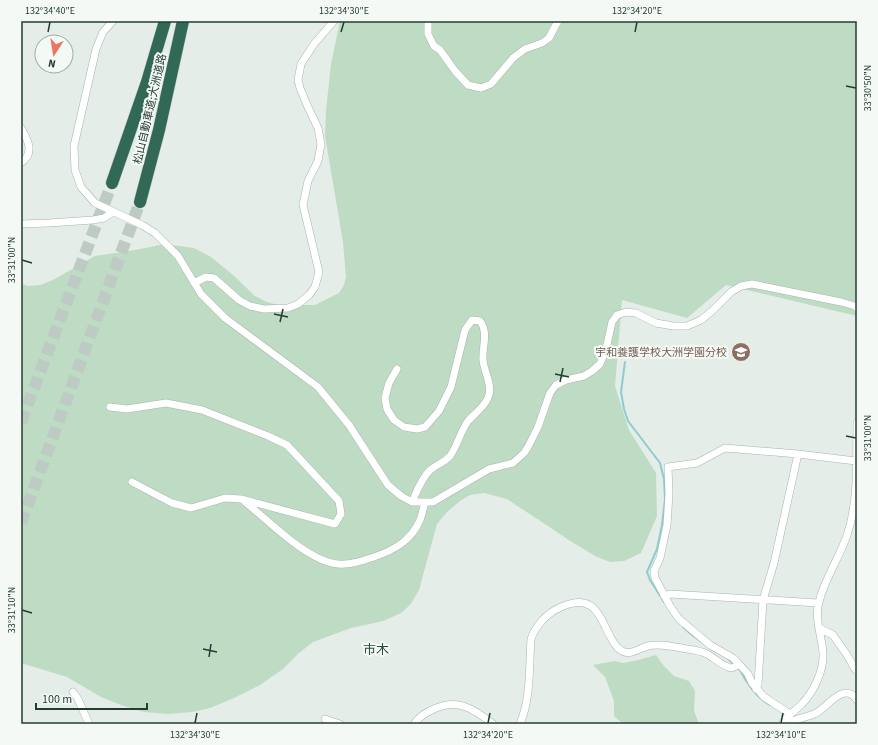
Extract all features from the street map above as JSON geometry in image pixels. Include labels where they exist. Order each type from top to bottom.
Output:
[{"type":"highway","name":"松山自動車道;大洲道路","points":[[112,183],[147,82],[165,21]]},
{"type":"highway","name":"松山自動車道;大洲道路","points":[[140,202],[160,130],[183,21]]},
{"type":"street","points":[[113,21],[103,32],[96,49],[74,146],[74,170],[81,187],[95,203],[142,225],[154,233],[178,256],[185,265],[201,294],[225,318],[318,387],[349,425],[388,485],[401,496],[412,502],[432,502],[489,470],[513,463],[524,453],[538,427],[550,393],[556,385],[566,380],[584,376],[600,364],[606,349],[612,322],[617,315],[626,312],[636,313],[656,323],[673,326],[687,326],[701,320],[731,292],[740,286],[752,284],[841,302],[857,308]]},
{"type":"street","points":[[194,283],[206,277],[214,278],[239,300],[250,306],[264,309],[288,308],[298,304],[309,295],[315,287],[319,272],[303,205],[308,181],[318,161],[321,144],[318,128],[302,93],[298,80],[300,64],[314,44],[334,21]]},
{"type":"street","points":[[428,21],[428,34],[434,46],[440,50],[455,71],[468,85],[481,88],[491,84],[513,58],[525,49],[542,43],[549,38],[558,21]]},
{"type":"street","points":[[21,128],[28,140],[30,149],[26,159],[21,163]]},
{"type":"street","points":[[21,224],[93,220],[104,218],[113,212]]},
{"type":"street","points":[[398,369],[389,383],[385,398],[387,409],[394,420],[404,426],[417,429],[425,427],[439,411],[451,387],[465,330],[472,320],[480,321],[483,326],[485,332],[483,360],[490,386],[489,395],[486,402],[461,432],[449,457],[431,469],[424,477],[412,502]]},
{"type":"street","points":[[110,407],[127,409],[166,403],[202,410],[275,439],[287,445],[339,501],[341,514],[335,524],[241,499],[225,498],[191,508],[172,503],[132,482]]},
{"type":"street","points":[[784,724],[790,714],[802,704],[815,685],[820,671],[823,654],[819,628],[818,603],[848,533],[851,522],[854,497],[857,423]]},
{"type":"street","points":[[790,714],[764,698],[752,683],[748,674],[737,666],[732,658],[710,645],[679,618],[664,596],[655,578],[654,571],[660,558],[667,525],[669,494],[668,467],[697,463],[724,448],[798,454],[856,461]]},
{"type":"street","points":[[756,689],[758,685],[763,600],[774,563],[798,454]]},
{"type":"street","points":[[241,499],[296,545],[315,556],[336,564],[349,564],[368,559],[391,551],[405,542],[420,520],[425,503]]},
{"type":"street","points":[[664,596],[670,594],[818,603]]},
{"type":"street","points":[[520,724],[524,715],[531,639],[534,631],[539,623],[557,609],[568,604],[581,601],[589,603],[597,612],[616,647],[624,652],[631,653],[649,646],[667,646],[698,651],[713,657],[725,666],[737,666]]},
{"type":"street","points":[[819,628],[833,635],[857,670]]},
{"type":"street","points":[[73,692],[78,699],[89,724]]},
{"type":"street","points":[[788,724],[798,718],[814,714],[825,708],[838,695],[845,693],[851,694],[857,700]]},
{"type":"street","points":[[414,724],[419,716],[425,713],[443,705],[455,704],[482,715],[494,724]]},
{"type":"street","points":[[325,719],[340,724]]},
{"type":"green space","points":[[340,21],[857,21],[857,316],[726,285],[687,318],[622,300],[615,386],[629,430],[656,473],[657,516],[641,553],[624,561],[610,562],[595,556],[572,542],[507,499],[484,493],[470,495],[447,512],[437,524],[419,590],[410,605],[401,613],[383,621],[351,628],[313,642],[283,669],[260,685],[210,708],[192,712],[168,714],[144,712],[101,697],[67,677],[21,663],[21,284],[28,286],[40,285],[53,280],[95,256],[165,244],[194,248],[211,257],[255,296],[267,302],[278,305],[315,305],[339,293],[344,285],[346,277],[343,242],[325,136],[331,64]]},
{"type":"green space","points":[[656,655],[674,676],[689,681],[695,691],[694,711],[699,724],[623,724],[614,716],[614,701],[605,677],[593,665],[614,661],[623,663]]},
{"type":"waterway","points":[[625,362],[621,392],[624,409],[628,421],[660,463],[664,479],[665,499],[662,525],[657,549],[647,572],[650,580],[664,602]]},
{"type":"waterway","points":[[683,627],[714,651]]},
{"type":"waterway","points":[[728,659],[735,665]]},
{"type":"waterway","points":[[740,670],[752,690],[770,705]]},
{"type":"tunnel","points":[[21,422],[112,183]]},
{"type":"tunnel","points":[[21,523],[140,202]]},
{"type":"place","name":"宇和養護学校大洲学園分校","points":[[741,352]]},
{"type":"district","name":"市木","points":[[376,650]]}]
